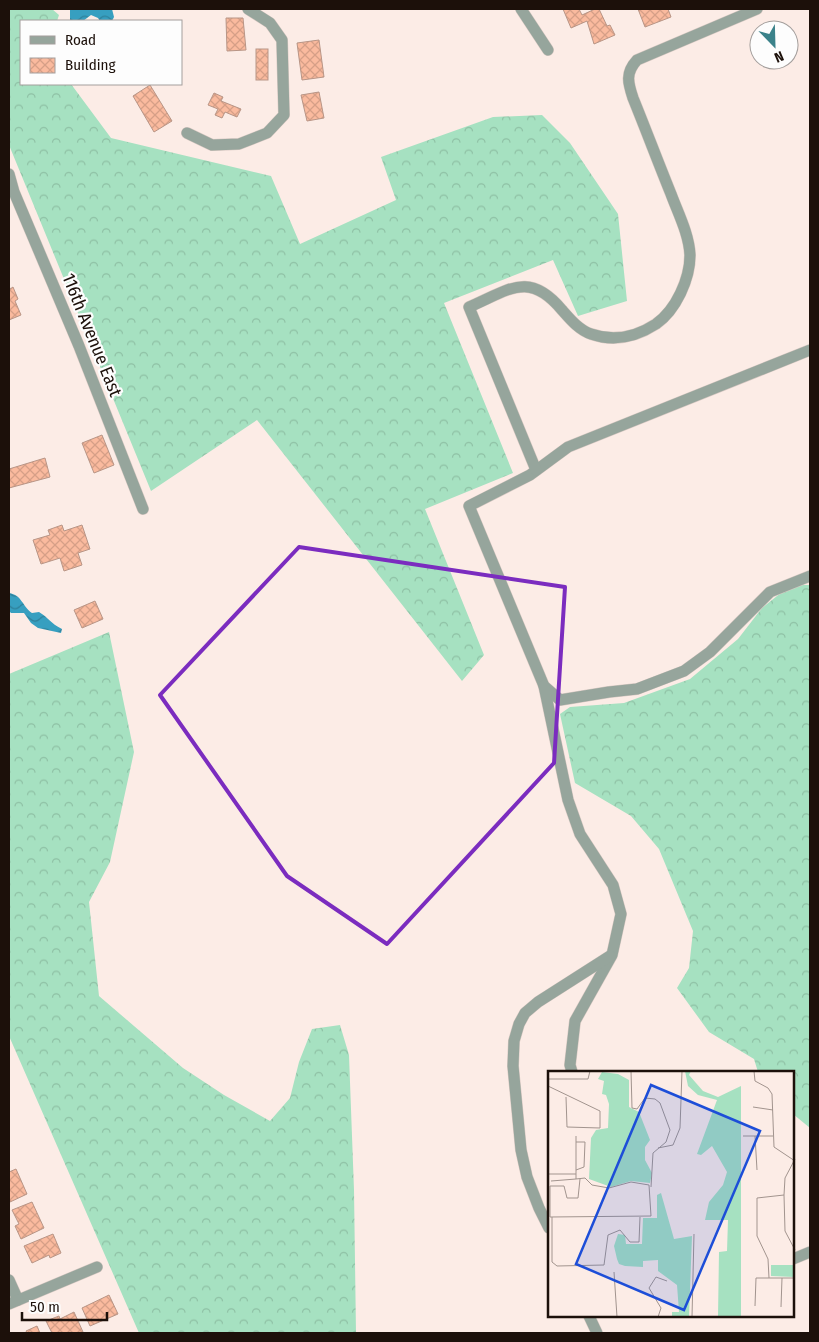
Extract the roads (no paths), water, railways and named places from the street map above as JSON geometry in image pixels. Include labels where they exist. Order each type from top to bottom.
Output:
[{"type":"street","points":[[187,133],[212,145],[239,144],[267,133],[284,115],[282,40],[270,23],[248,9]]},
{"type":"street","points":[[521,9],[548,50]]},
{"type":"street","points":[[536,470],[469,308],[511,289],[531,287],[548,294],[580,328],[590,334],[611,338],[626,337],[646,330],[670,310],[686,281],[689,268],[688,240],[633,98],[628,83],[628,75],[631,66],[637,60],[758,9]]},
{"type":"street","name":"116th Avenue East","points":[[9,174],[14,192],[79,346],[143,509]]},
{"type":"street","points":[[572,1071],[570,1065],[575,1021],[612,955],[621,914],[613,885],[580,834],[568,800],[544,686],[469,506],[536,470],[568,447],[810,350]]},
{"type":"street","points":[[544,686],[560,700],[637,689],[684,671],[710,652],[770,592],[810,576]]},
{"type":"street","points":[[548,1226],[527,1177],[520,1150],[513,1066],[514,1041],[519,1024],[525,1013],[538,1002],[612,955]]},
{"type":"street","points":[[794,1259],[810,1252]]},
{"type":"street","points":[[9,1280],[13,1302],[97,1267]]},
{"type":"street","points":[[589,1317],[597,1333]]},
{"type":"water","points":[[70,9],[112,9],[114,17],[112,20],[99,20],[91,15],[84,20],[70,20]]},
{"type":"water","points":[[9,593],[17,596],[32,613],[39,612],[62,629],[61,633],[38,628],[31,623],[24,613],[11,613],[9,611]]}]
